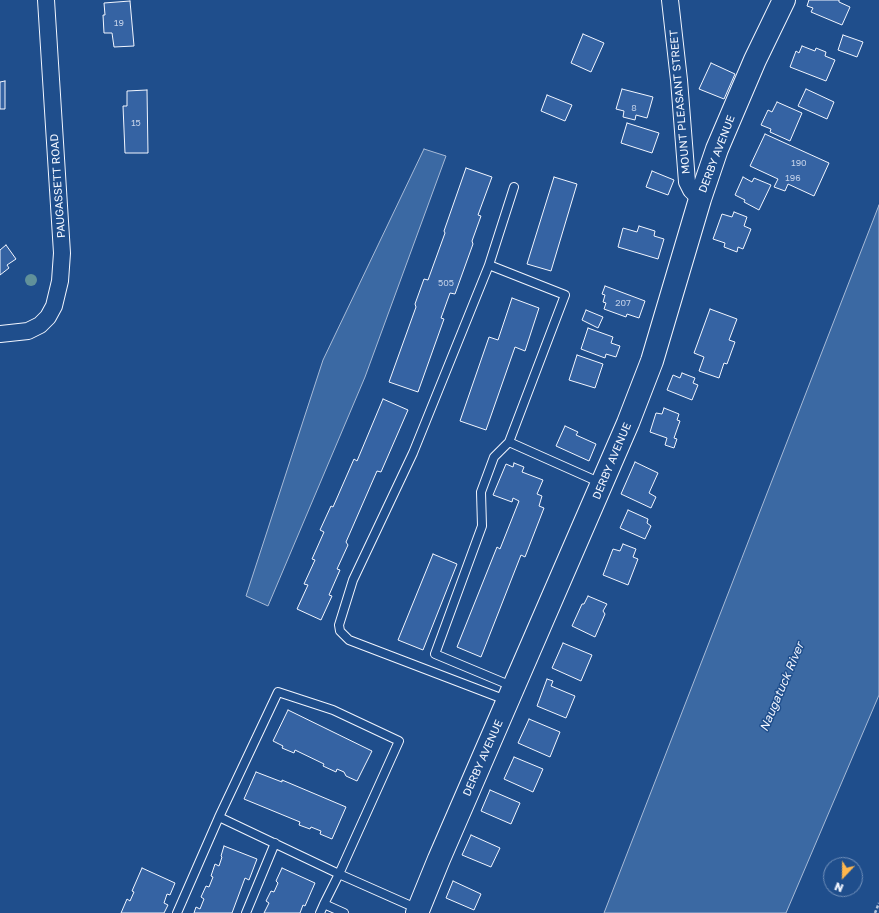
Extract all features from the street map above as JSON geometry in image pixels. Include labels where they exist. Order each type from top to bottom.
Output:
[{"type":"main road","name":"DERBY AVENUE","points":[[418,911],[442,852],[628,423],[652,361],[700,199],[717,149],[755,60],[784,0]]},
{"type":"street","name":"PAUGASSETT ROAD","points":[[0,334],[28,331],[40,325],[48,317],[54,306],[60,281],[62,253],[46,0]]},
{"type":"street","name":"MOUNT PLEASANT STREET","points":[[670,0],[679,80],[687,182],[691,190],[700,199]]},
{"type":"lane","points":[[511,694],[350,640],[340,631],[339,625],[353,580],[413,453],[489,265],[514,187]]},
{"type":"lane","points":[[489,265],[565,295],[509,442],[494,457],[486,478],[481,492],[482,526],[435,654],[511,694]]},
{"type":"lane","points":[[509,442],[602,483]]},
{"type":"lane","points":[[177,913],[219,817],[278,692],[333,710],[400,741],[320,913]]},
{"type":"lane","points":[[219,817],[418,911]]},
{"type":"lane","points":[[246,913],[275,843]]},
{"type":"lane","points":[[324,904],[344,913]]},
{"type":"path","points":[[875,913],[879,903]]},
{"type":"water","points":[[424,149],[446,156],[365,377],[268,606],[246,596],[323,360]]},
{"type":"water","name":"Naugatuck River","points":[[879,205],[879,695],[786,913],[604,913]]},
{"type":"building","points":[[809,0],[839,0],[839,2],[850,7],[842,25],[811,12],[813,8],[807,6]]},
{"type":"building","points":[[130,1],[134,46],[114,47],[112,33],[104,33],[104,3]]},
{"type":"building","points":[[583,34],[604,43],[591,72],[571,63]]},
{"type":"building","points":[[843,35],[863,42],[857,57],[838,50]]},
{"type":"building","points":[[802,46],[815,51],[816,48],[826,52],[825,56],[835,60],[826,81],[790,67],[796,51],[799,53]]},
{"type":"building","points":[[711,63],[735,74],[724,99],[699,89]]},
{"type":"building","points":[[5,81],[5,109],[0,109],[0,82]]},
{"type":"building","points":[[622,89],[653,97],[647,118],[636,115],[635,120],[623,117],[624,111],[616,109]]},
{"type":"building","points":[[806,89],[834,102],[827,119],[798,106]]},
{"type":"building","points":[[147,90],[148,153],[125,153],[123,106],[127,106],[127,91]]},
{"type":"building","points":[[547,95],[572,105],[565,121],[541,111]]},
{"type":"building","points":[[777,102],[802,113],[790,141],[770,132],[771,129],[761,125],[768,110],[772,112]]},
{"type":"building","points":[[627,123],[659,133],[652,153],[621,143]]},
{"type":"building","points":[[765,134],[829,163],[814,196],[788,184],[785,191],[774,187],[778,179],[750,166]]},
{"type":"building","points":[[466,168],[492,177],[478,215],[481,216],[472,241],[473,244],[455,294],[450,293],[441,318],[444,319],[418,392],[389,382],[416,307],[415,304],[424,279],[428,280],[445,233],[444,231]]},
{"type":"building","points":[[652,171],[674,180],[668,195],[646,187]]},
{"type":"building","points":[[554,177],[577,184],[551,271],[527,264]]},
{"type":"building","points":[[743,177],[752,182],[754,178],[771,185],[759,210],[735,195]]},
{"type":"building","points":[[734,212],[747,217],[744,226],[751,229],[743,249],[738,247],[737,252],[724,247],[725,243],[713,239],[722,214],[732,217]]},
{"type":"building","points":[[639,226],[655,231],[654,236],[664,239],[658,259],[618,247],[623,228],[637,232]]},
{"type":"building","points":[[6,245],[16,259],[7,265],[9,268],[0,275],[0,250]]},
{"type":"building","points":[[605,286],[645,301],[639,318],[627,314],[626,317],[604,309],[606,303],[603,302],[605,295],[602,294]]},
{"type":"building","points":[[512,298],[539,308],[525,351],[515,347],[486,430],[460,421],[489,337],[498,340]]},
{"type":"building","points":[[710,309],[737,319],[729,340],[735,342],[727,364],[724,363],[719,378],[699,371],[704,357],[694,353]]},
{"type":"building","points":[[586,310],[603,317],[598,328],[582,320]]},
{"type":"building","points":[[588,328],[613,337],[611,343],[620,346],[616,357],[606,354],[605,358],[581,349]]},
{"type":"building","points":[[577,355],[603,364],[595,388],[569,380]]},
{"type":"building","points":[[682,373],[695,378],[693,383],[698,385],[692,400],[667,390],[673,375],[680,378]]},
{"type":"building","points":[[383,399],[408,410],[381,472],[377,471],[346,542],[348,545],[337,569],[340,570],[329,595],[332,596],[321,620],[297,609],[308,585],[304,584],[315,560],[312,559],[324,532],[320,530],[331,506],[333,507],[354,459],[357,461]]},
{"type":"building","points":[[664,408],[679,414],[677,420],[680,421],[674,438],[677,439],[674,448],[665,445],[667,438],[650,432],[656,413],[662,414]]},
{"type":"building","points":[[565,426],[578,432],[576,435],[596,444],[589,461],[556,446]]},
{"type":"building","points":[[635,462],[658,473],[649,493],[656,497],[651,508],[621,494]]},
{"type":"building","points":[[514,463],[524,467],[522,472],[543,480],[537,494],[542,496],[539,506],[544,508],[525,557],[521,555],[481,657],[457,647],[497,547],[500,549],[519,501],[513,498],[512,502],[493,495],[506,464],[513,467]]},
{"type":"building","points":[[628,510],[648,519],[647,523],[651,526],[645,539],[620,528]]},
{"type":"building","points":[[623,544],[636,549],[633,557],[638,559],[628,585],[603,575],[613,549],[620,551]]},
{"type":"building","points":[[433,554],[457,564],[423,650],[398,640]]},
{"type":"building","points":[[588,596],[607,604],[603,611],[605,614],[595,637],[572,626],[582,604],[584,604]]},
{"type":"building","points":[[563,643],[592,655],[581,681],[552,668]]},
{"type":"building","points":[[547,679],[553,681],[551,686],[575,696],[566,718],[537,706]]},
{"type":"building","points":[[288,710],[372,751],[357,781],[346,776],[344,772],[337,769],[336,772],[323,766],[324,764],[295,750],[294,753],[282,748],[283,746],[273,741]]},
{"type":"building","points":[[529,719],[560,732],[550,757],[518,743]]},
{"type":"building","points":[[514,757],[543,769],[533,792],[504,779]]},
{"type":"building","points":[[256,772],[282,782],[282,780],[346,807],[332,839],[320,834],[321,831],[311,827],[310,829],[299,825],[300,822],[244,799]]},
{"type":"building","points":[[490,790],[520,803],[511,824],[481,811]]},
{"type":"building","points":[[471,835],[500,848],[491,867],[462,855]]},
{"type":"building","points":[[224,846],[257,859],[249,880],[245,878],[232,913],[194,913],[196,907],[200,909],[204,899],[201,897],[206,886],[209,887],[213,877],[211,876],[215,864],[219,866]]},
{"type":"building","points":[[142,868],[175,883],[170,895],[167,894],[164,903],[168,905],[164,913],[121,913],[127,899],[130,901],[134,892],[132,891]]},
{"type":"building","points":[[282,868],[315,883],[305,906],[303,905],[300,913],[264,913],[269,903],[266,901],[271,891],[274,892],[278,883],[276,881]]},
{"type":"building","points":[[453,881],[481,894],[474,910],[446,898]]}]
